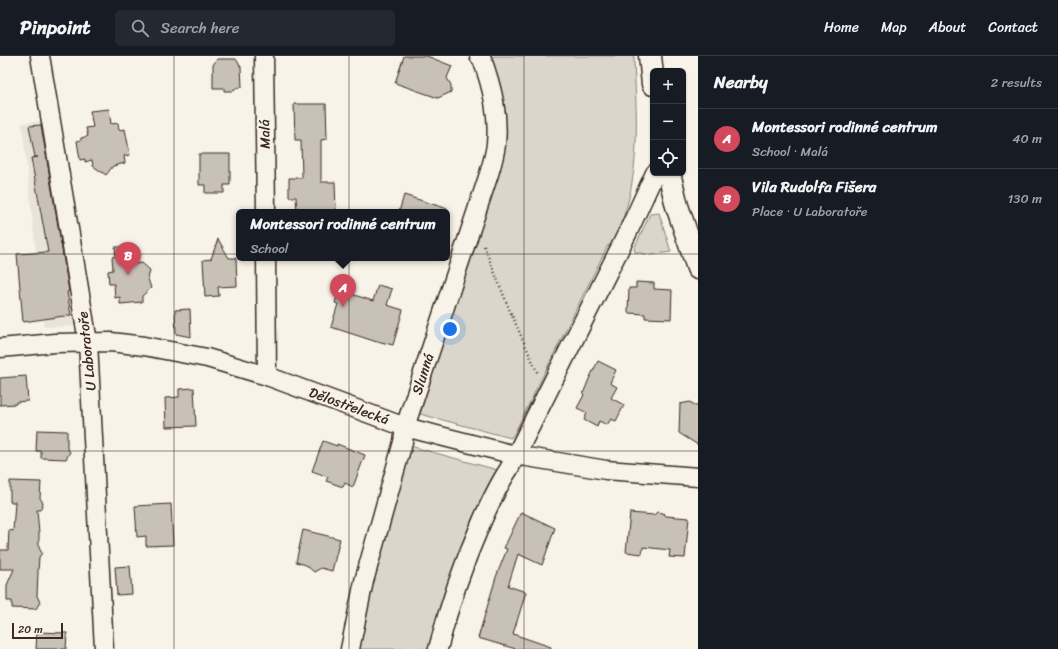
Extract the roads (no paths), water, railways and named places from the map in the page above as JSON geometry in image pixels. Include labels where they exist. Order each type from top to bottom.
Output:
[{"type":"street","name":"U Laboratoře","points":[[40,56],[88,342],[104,649]]},
{"type":"street","name":"Malá","points":[[264,56],[266,209]]},
{"type":"street","name":"Slunná","points":[[350,649],[364,581],[403,442],[405,427],[487,181],[496,146],[497,130],[493,94],[482,59],[479,56]]},
{"type":"street","points":[[650,56],[651,68]]},
{"type":"street","points":[[438,649],[446,616],[467,555],[499,484],[509,469],[628,232],[654,176]]},
{"type":"street","points":[[670,176],[677,206],[698,268]]},
{"type":"street","points":[[266,261],[268,376]]},
{"type":"street","name":"Dělostřelecká","points":[[0,348],[55,343],[88,342],[129,344],[172,351],[207,358],[268,376],[405,427],[515,455],[606,470],[698,477]]},
{"type":"place","name":"Vila Rudolfa Fišera","points":[[128,275]]},
{"type":"place","name":"Montessori rodinné centrum","points":[[343,307]]}]
